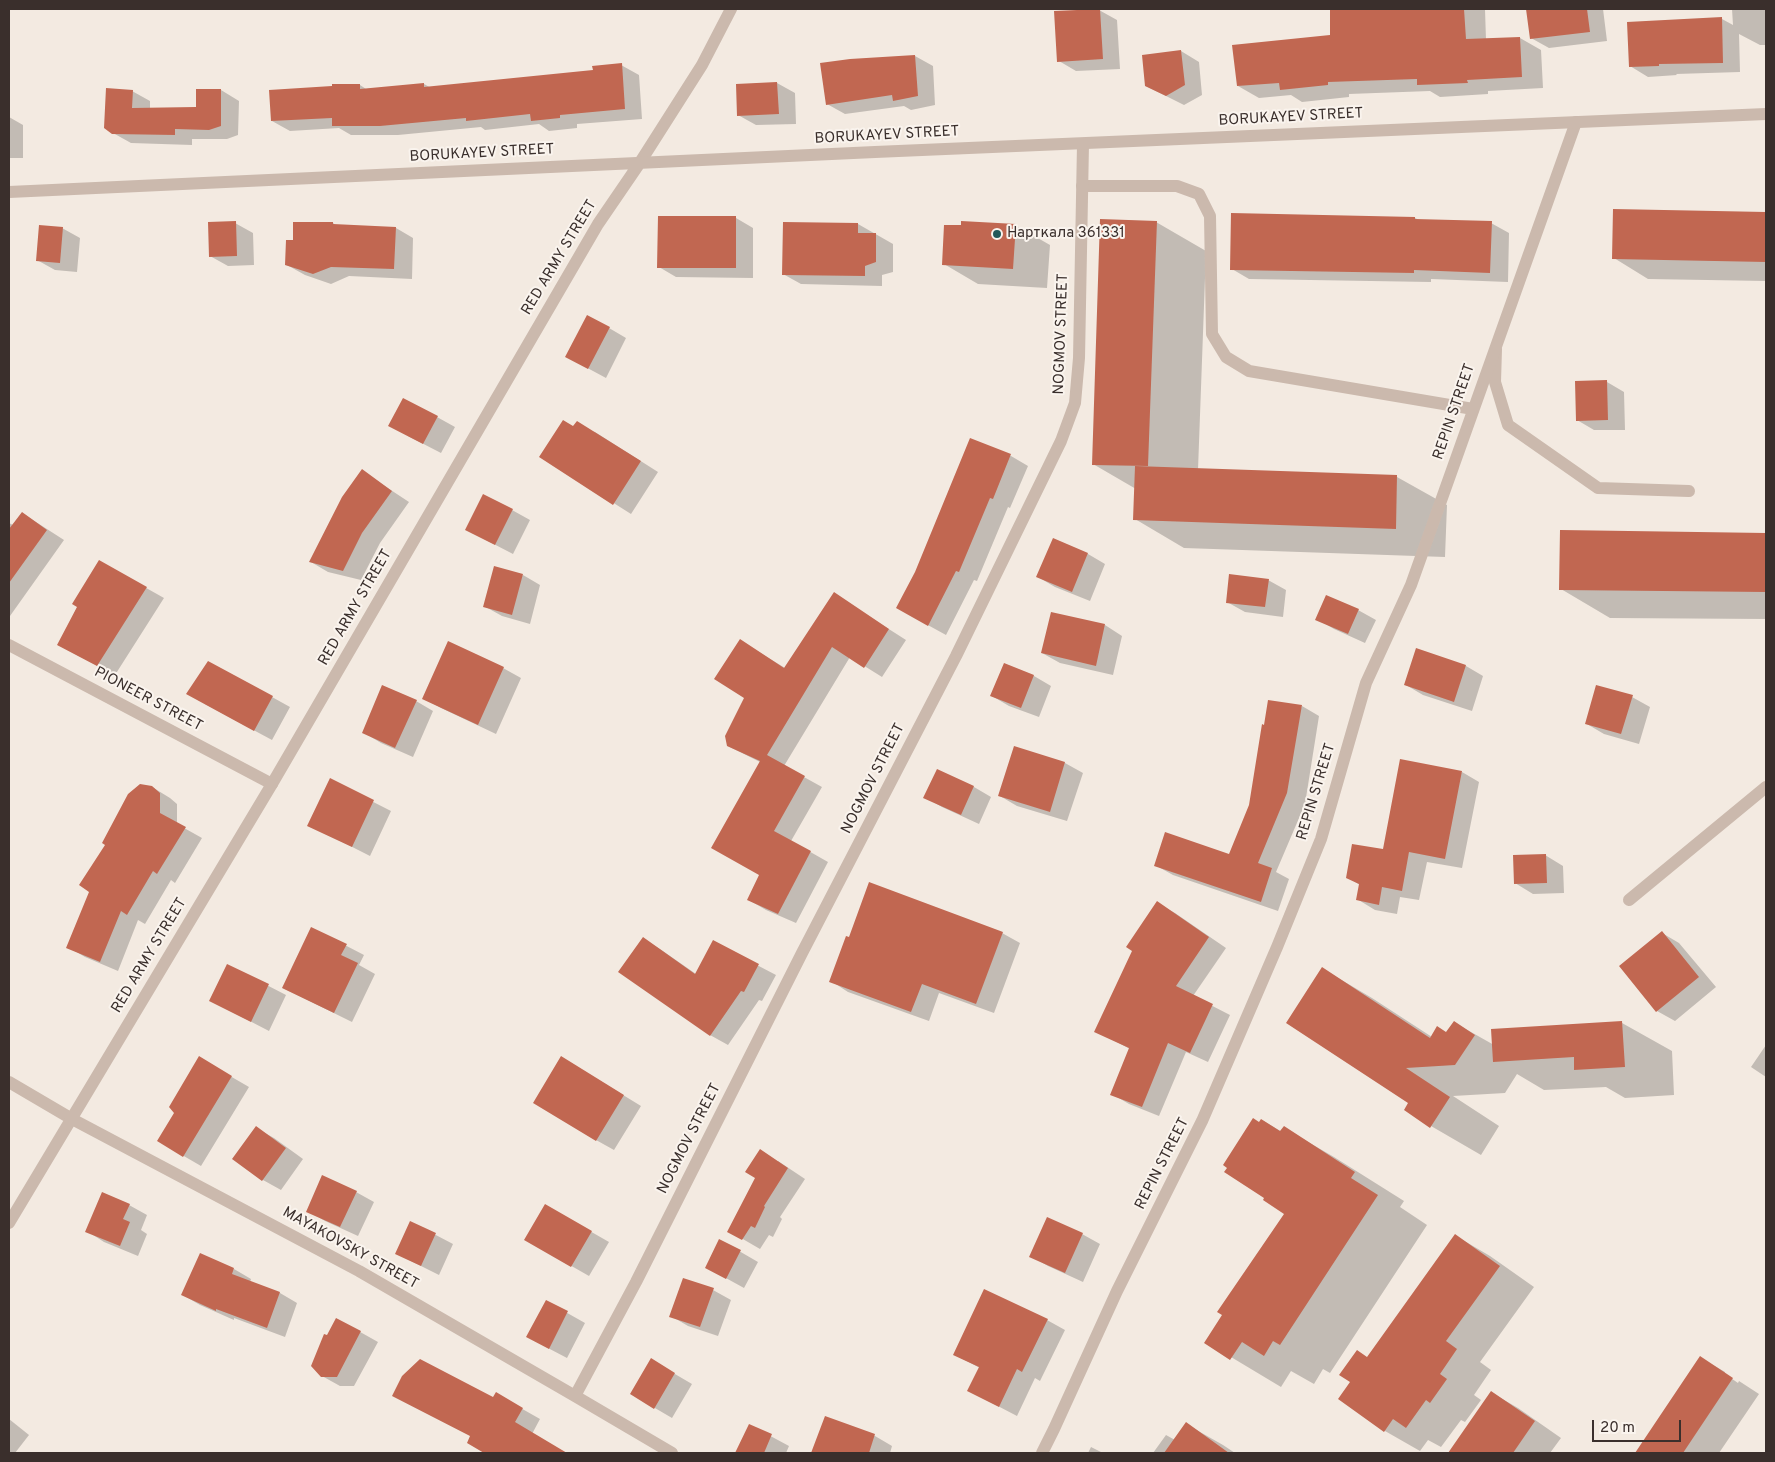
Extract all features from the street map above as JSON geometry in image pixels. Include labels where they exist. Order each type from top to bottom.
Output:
[{"type":"street","name":"RED ARMY STREET","points":[[9,1224],[272,784],[598,224],[702,65],[731,9]]},
{"type":"street","name":"BORUKAYEV STREET","points":[[9,192],[1766,114]]},
{"type":"street","name":"REPIN STREET","points":[[1042,1453],[1117,1291],[1202,1121],[1280,941],[1321,839],[1366,683],[1411,585],[1576,122]]},
{"type":"street","name":"NOGMOV STREET","points":[[576,1396],[956,656],[1061,441],[1075,403],[1079,358],[1083,144]]},
{"type":"street","points":[[1082,186],[1177,186],[1199,194],[1210,216],[1212,334],[1226,357],[1249,372],[1474,409]]},
{"type":"street","points":[[1496,344],[1496,382],[1508,425],[1598,488],[1690,491]]},
{"type":"street","name":"PIONEER STREET","points":[[9,645],[272,784]]},
{"type":"street","points":[[1629,900],[1766,787]]},
{"type":"street","name":"MAYAKOVSKY STREET","points":[[9,1082],[72,1119],[359,1271],[672,1453]]},
{"type":"building","points":[[1100,9],[1103,59],[1057,62],[1054,11]]},
{"type":"building","points":[[1330,9],[1464,9],[1466,39],[1520,37],[1522,77],[1467,80],[1468,83],[1417,85],[1417,79],[1328,82],[1328,85],[1280,90],[1279,83],[1237,86],[1232,45],[1330,35]]},
{"type":"building","points":[[1526,9],[1587,9],[1590,32],[1530,39]]},
{"type":"building","points":[[1722,17],[1723,63],[1659,64],[1659,66],[1629,67],[1627,22]]},
{"type":"building","points":[[1181,50],[1185,85],[1166,96],[1145,86],[1142,55]]},
{"type":"building","points":[[915,55],[918,96],[893,101],[892,95],[826,105],[820,63]]},
{"type":"building","points":[[622,63],[625,109],[560,115],[560,118],[531,121],[530,114],[466,121],[466,118],[380,126],[332,126],[332,118],[271,121],[269,90],[332,86],[332,84],[360,84],[360,89],[424,83],[424,87],[593,70],[592,66]]},
{"type":"building","points":[[777,82],[779,114],[737,116],[736,84]]},
{"type":"building","points":[[106,88],[133,90],[132,108],[196,107],[196,89],[221,89],[221,126],[209,130],[175,129],[175,135],[112,134],[104,128]]},
{"type":"building","points":[[1613,209],[1766,212],[1766,262],[1612,259]]},
{"type":"building","points":[[1231,213],[1415,217],[1415,219],[1492,221],[1490,273],[1414,270],[1414,273],[1230,270]]},
{"type":"building","points":[[658,216],[736,216],[736,268],[657,268]]},
{"type":"building","points":[[1100,219],[1157,221],[1148,466],[1092,465]]},
{"type":"building","points":[[236,221],[237,256],[209,257],[208,222]]},
{"type":"building","points":[[961,221],[1016,224],[1013,269],[942,265],[944,225],[961,225]]},
{"type":"building","points":[[293,222],[333,222],[333,224],[396,227],[394,269],[331,267],[313,274],[285,265],[286,240],[293,240]]},
{"type":"building","points":[[783,222],[858,223],[858,233],[876,233],[876,262],[865,266],[865,276],[782,275]]},
{"type":"building","points":[[39,225],[63,227],[60,263],[36,261]]},
{"type":"building","points":[[587,315],[610,327],[588,369],[565,357]]},
{"type":"building","points":[[1607,380],[1608,420],[1576,421],[1575,381]]},
{"type":"building","points":[[403,398],[438,416],[423,444],[388,426]]},
{"type":"building","points":[[563,420],[573,426],[577,421],[641,461],[613,505],[539,457]]},
{"type":"building","points":[[970,438],[1011,454],[993,499],[990,498],[959,572],[956,571],[928,626],[896,608],[915,572]]},
{"type":"building","points":[[1135,466],[1397,475],[1396,529],[1133,520]]},
{"type":"building","points":[[362,469],[392,491],[362,533],[343,571],[309,562],[342,497]]},
{"type":"building","points":[[483,494],[513,509],[495,545],[465,530]]},
{"type":"building","points":[[22,512],[47,530],[9,583],[9,529]]},
{"type":"building","points":[[1560,530],[1766,533],[1766,592],[1559,590]]},
{"type":"building","points":[[1053,538],[1088,553],[1072,592],[1036,577]]},
{"type":"building","points":[[99,560],[147,587],[97,666],[57,645],[77,607],[72,604]]},
{"type":"building","points":[[494,566],[523,574],[512,615],[483,607]]},
{"type":"building","points":[[1229,574],[1269,579],[1265,607],[1226,603]]},
{"type":"building","points":[[834,592],[889,629],[864,668],[832,647],[767,755],[805,776],[774,831],[811,851],[778,914],[747,900],[759,875],[711,848],[760,761],[727,746],[725,736],[744,698],[714,679],[740,639],[784,668]]},
{"type":"building","points":[[1326,595],[1359,609],[1348,634],[1315,620]]},
{"type":"building","points":[[1051,612],[1105,624],[1096,666],[1041,653]]},
{"type":"building","points":[[448,641],[504,667],[478,725],[422,699]]},
{"type":"building","points":[[1416,648],[1466,665],[1454,702],[1404,685]]},
{"type":"building","points":[[208,661],[273,696],[254,731],[186,694]]},
{"type":"building","points":[[1004,663],[1034,675],[1021,708],[990,696]]},
{"type":"building","points":[[382,685],[417,700],[395,748],[362,733]]},
{"type":"building","points":[[1596,685],[1633,695],[1621,734],[1585,724]]},
{"type":"building","points":[[1268,700],[1302,705],[1287,793],[1258,863],[1272,868],[1261,902],[1154,866],[1165,832],[1229,854],[1249,805],[1262,724],[1264,725]]},
{"type":"building","points":[[1014,746],[1065,762],[1050,812],[998,796]]},
{"type":"building","points":[[1400,759],[1462,771],[1445,859],[1409,852],[1402,891],[1382,887],[1379,905],[1356,900],[1359,884],[1346,878],[1352,844],[1383,849]]},
{"type":"building","points":[[937,769],[974,786],[961,815],[923,798]]},
{"type":"building","points":[[330,778],[374,800],[352,847],[307,826]]},
{"type":"building","points":[[140,784],[152,786],[160,793],[160,813],[186,827],[157,874],[153,871],[127,915],[121,911],[100,962],[66,948],[89,892],[79,885],[105,845],[102,843],[128,794]]},
{"type":"building","points":[[1546,854],[1547,883],[1514,884],[1513,855]]},
{"type":"building","points":[[869,882],[1003,932],[976,1004],[922,984],[911,1012],[829,982],[846,936],[849,937]]},
{"type":"building","points":[[1157,901],[1209,937],[1176,986],[1213,1004],[1190,1053],[1168,1043],[1142,1107],[1110,1095],[1129,1048],[1094,1032],[1132,951],[1126,947]]},
{"type":"building","points":[[311,927],[347,944],[341,955],[358,963],[334,1013],[282,988]]},
{"type":"building","points":[[1662,931],[1699,977],[1656,1012],[1619,966]]},
{"type":"building","points":[[643,937],[695,974],[713,940],[759,964],[744,992],[741,991],[710,1036],[618,972]]},
{"type":"building","points":[[227,964],[269,984],[251,1022],[209,1001]]},
{"type":"building","points":[[1322,967],[1430,1038],[1437,1026],[1446,1032],[1454,1021],[1475,1035],[1455,1065],[1406,1068],[1450,1097],[1430,1128],[1404,1110],[1408,1103],[1286,1023]]},
{"type":"building","points":[[1622,1021],[1625,1067],[1574,1070],[1574,1057],[1493,1062],[1491,1029]]},
{"type":"building","points":[[199,1056],[232,1076],[183,1157],[157,1141],[174,1113],[169,1107]]},
{"type":"building","points":[[561,1056],[624,1095],[596,1141],[533,1103]]},
{"type":"building","points":[[1253,1118],[1259,1122],[1261,1119],[1280,1131],[1284,1126],[1355,1172],[1351,1178],[1378,1195],[1280,1345],[1273,1341],[1264,1356],[1242,1342],[1230,1360],[1204,1343],[1222,1315],[1217,1312],[1284,1214],[1263,1200],[1264,1198],[1224,1172],[1227,1168],[1223,1165]]},
{"type":"building","points":[[256,1126],[286,1148],[262,1181],[232,1159]]},
{"type":"building","points":[[760,1149],[788,1168],[764,1206],[755,1228],[751,1226],[742,1240],[727,1232],[755,1178],[745,1172]]},
{"type":"building","points":[[322,1175],[357,1191],[340,1227],[306,1212]]},
{"type":"building","points":[[102,1192],[130,1204],[123,1219],[130,1222],[120,1246],[85,1232]]},
{"type":"building","points":[[545,1204],[592,1231],[571,1267],[524,1240]]},
{"type":"building","points":[[1047,1217],[1083,1233],[1065,1273],[1029,1257]]},
{"type":"building","points":[[410,1221],[436,1233],[421,1266],[395,1254]]},
{"type":"building","points":[[1455,1234],[1500,1266],[1446,1341],[1457,1349],[1440,1374],[1447,1379],[1430,1403],[1426,1400],[1406,1428],[1393,1419],[1384,1432],[1338,1399],[1350,1382],[1339,1375],[1357,1350],[1367,1357]]},
{"type":"building","points":[[719,1239],[741,1250],[726,1279],[705,1268]]},
{"type":"building","points":[[200,1253],[234,1268],[232,1274],[280,1292],[267,1328],[216,1309],[216,1311],[181,1295]]},
{"type":"building","points":[[683,1278],[714,1288],[700,1327],[669,1317]]},
{"type":"building","points":[[984,1289],[1048,1319],[1022,1372],[1017,1369],[999,1407],[967,1391],[979,1367],[953,1355]]},
{"type":"building","points":[[546,1300],[568,1311],[549,1349],[526,1337]]},
{"type":"building","points":[[336,1318],[361,1331],[337,1377],[321,1377],[311,1366],[324,1334],[327,1335]]},
{"type":"building","points":[[1700,1356],[1733,1378],[1683,1453],[1635,1453]]},
{"type":"building","points":[[651,1358],[675,1373],[654,1409],[630,1394]]},
{"type":"building","points":[[420,1359],[493,1397],[496,1392],[523,1408],[515,1422],[567,1453],[484,1453],[467,1443],[470,1436],[392,1396],[402,1376]]},
{"type":"building","points":[[1491,1391],[1535,1421],[1513,1453],[1448,1453]]},
{"type":"building","points":[[825,1416],[875,1434],[869,1453],[811,1453]]},
{"type":"building","points":[[1186,1422],[1229,1453],[1164,1453]]},
{"type":"building","points":[[749,1424],[772,1434],[764,1453],[735,1453]]},
{"type":"place","name":"Нарткала 361331","points":[[997,234]]}]
